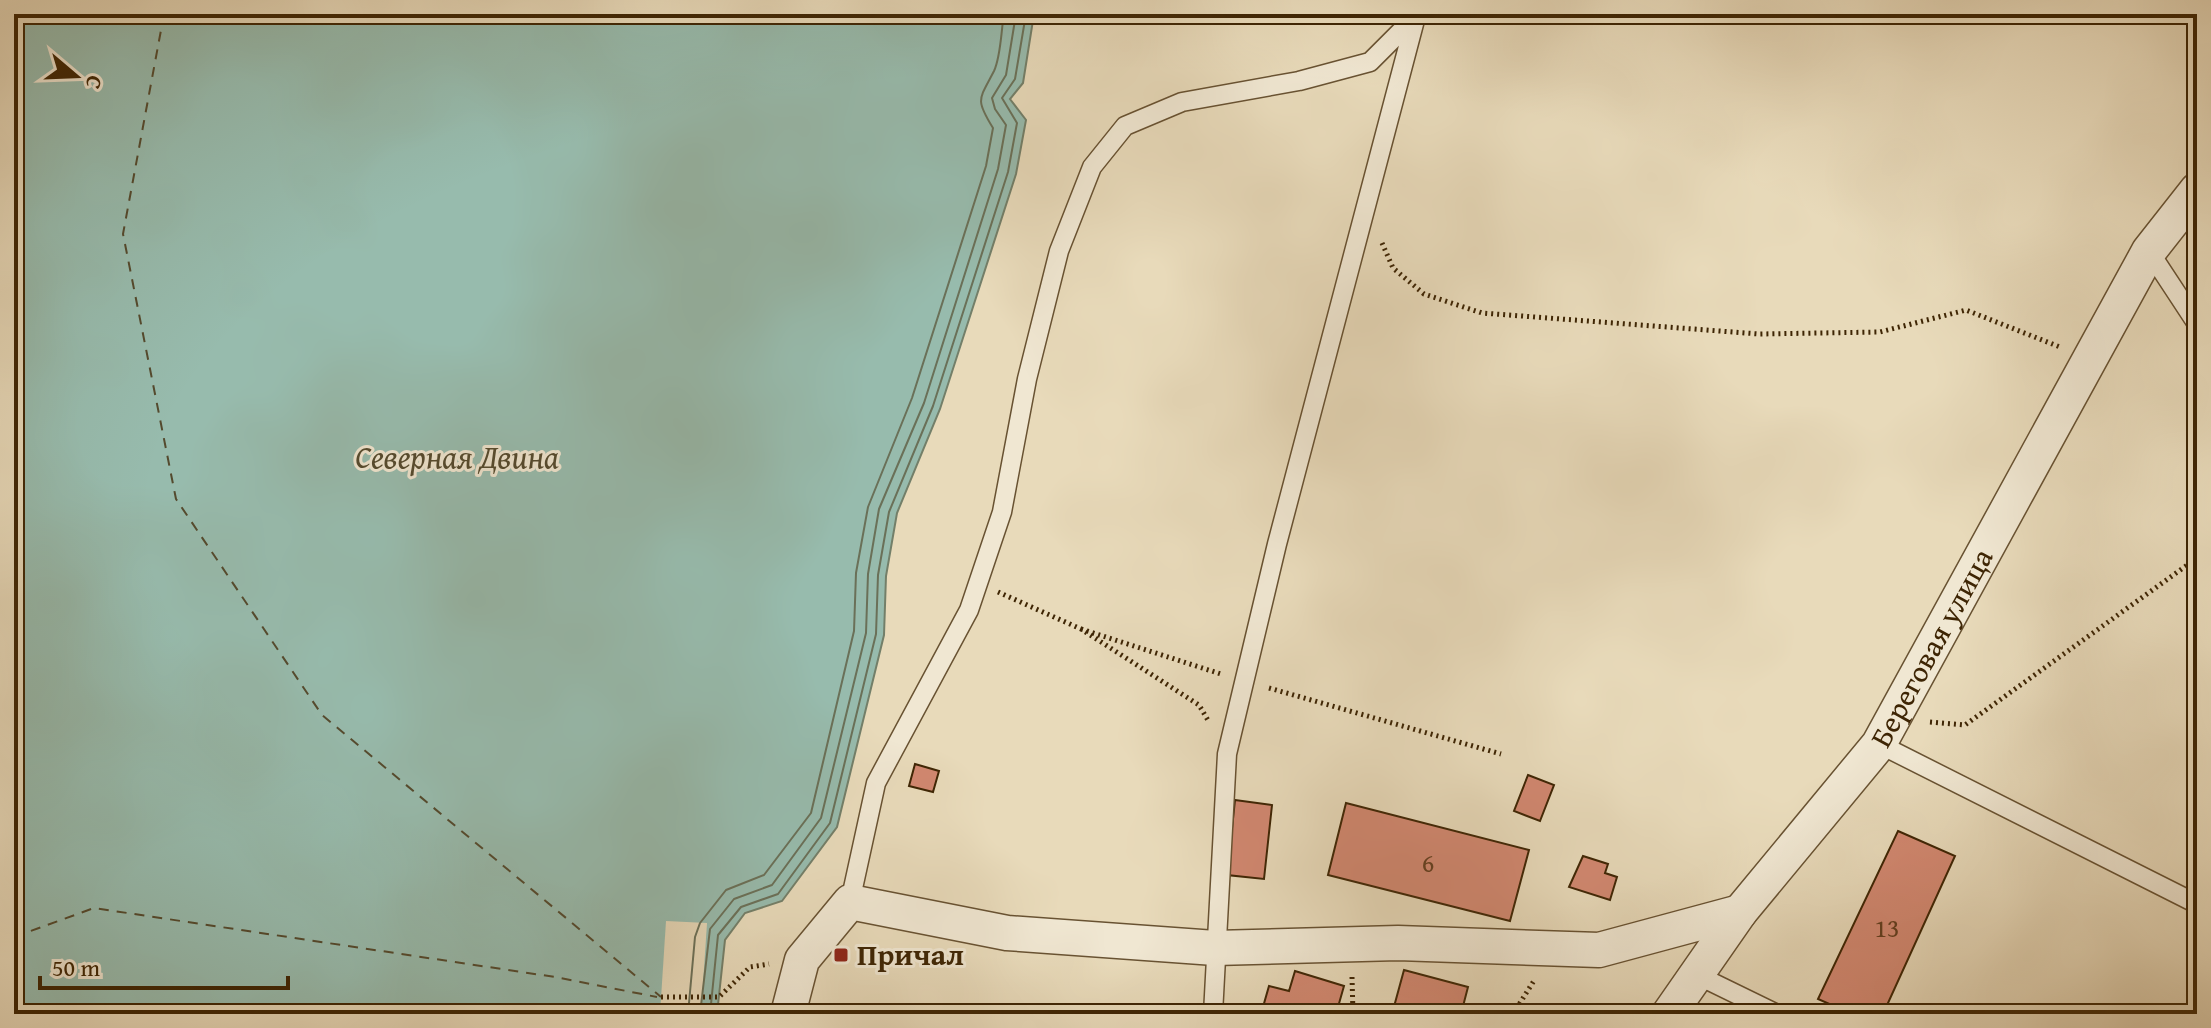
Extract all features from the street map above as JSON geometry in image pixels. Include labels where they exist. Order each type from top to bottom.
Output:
[{"type":"street","name":"Береговая улица","points":[[1669,1014],[1740,912],[1886,732],[2149,251],[2197,190]]},
{"type":"street","points":[[788,1014],[802,960],[850,902],[1007,933],[1215,948],[1398,943],[1599,950],[1740,912]]},
{"type":"lane","points":[[1213,1014],[1227,754],[1416,17]]},
{"type":"lane","points":[[850,902],[876,783],[969,610],[1002,512],[1027,379],[1059,251],[1092,167],[1125,126],[1182,102],[1299,81],[1370,62],[1416,17]]},
{"type":"lane","points":[[2149,251],[2197,324]]},
{"type":"lane","points":[[1886,732],[2197,904]]},
{"type":"lane","points":[[1697,975],[1777,1014]]},
{"type":"path","points":[[1366,205],[1393,268],[1424,294],[1482,313],[1759,334],[1880,332],[1966,310],[2091,358]]},
{"type":"path","points":[[1886,732],[1965,725],[2197,558]]},
{"type":"path","points":[[978,583],[1081,629],[1244,681],[1501,754]]},
{"type":"path","points":[[1081,629],[1199,705],[1227,754]]},
{"type":"path","points":[[661,997],[719,997],[750,967]]},
{"type":"water","name":"Северная Двина","points":[[14,14],[1034,14],[1023,83],[1010,99],[1026,120],[1016,174],[940,409],[897,513],[886,576],[884,635],[837,827],[782,901],[745,913],[725,940],[717,1014],[14,1014]]},
{"type":"pier","points":[[666,921],[707,923],[701,1014],[660,1014]]},
{"type":"building","points":[[915,764],[939,771],[933,792],[909,786]]},
{"type":"building","points":[[1528,775],[1554,785],[1540,821],[1514,811]]},
{"type":"building","points":[[1235,800],[1272,805],[1264,879],[1227,875]]},
{"type":"building","points":[[1346,803],[1529,850],[1510,921],[1328,875]]},
{"type":"building","points":[[1898,831],[1955,856],[1883,1014],[1852,1014],[1818,999]]},
{"type":"building","points":[[1583,856],[1608,864],[1605,873],[1617,877],[1610,900],[1569,887]]},
{"type":"building","points":[[1404,970],[1468,987],[1461,1014],[1392,1014]]},
{"type":"building","points":[[1295,971],[1344,986],[1336,1014],[1261,1014],[1269,986],[1289,991]]},
{"type":"ferry route","points":[[164,14],[123,234],[176,499],[322,715],[661,997]]},
{"type":"ferry route","points":[[14,937],[94,908],[555,977],[657,997]]},
{"type":"place","name":"Причал","points":[[841,955]]}]
